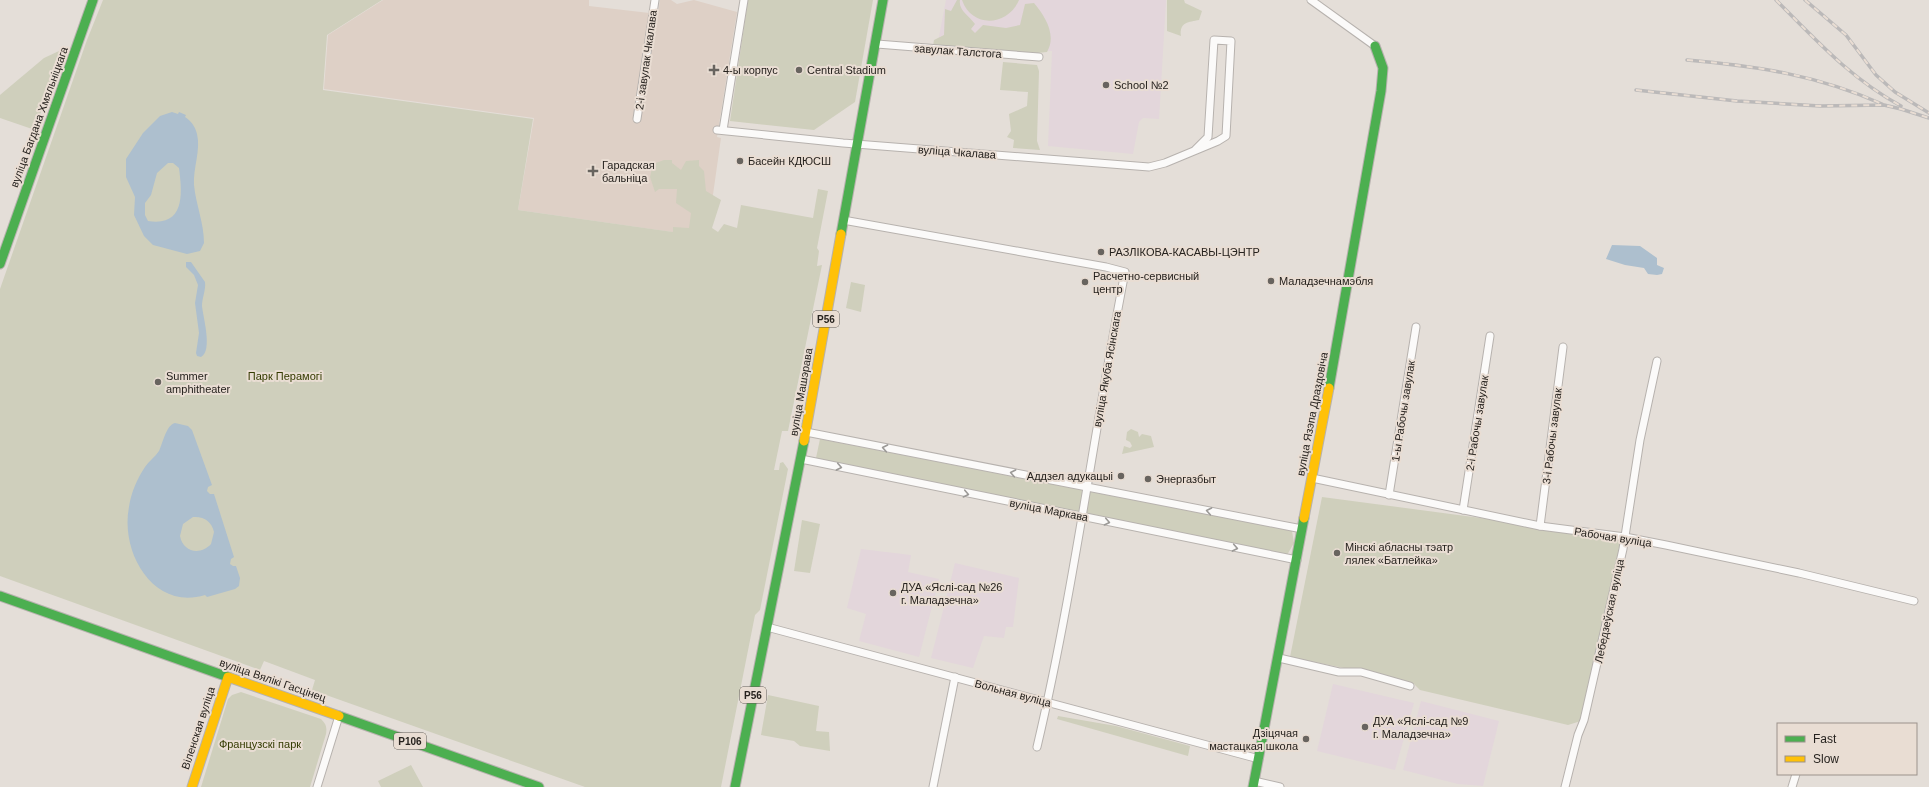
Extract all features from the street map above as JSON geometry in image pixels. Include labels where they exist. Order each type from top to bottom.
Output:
[{"type":"main road","name":"вуліца Багдана Хмяльніцкага","points":[[0,264],[93,0]]},
{"type":"main road","name":"вуліца Машэрава","points":[[736,787],[801,459],[884,0]]},
{"type":"main road","name":"вуліца Язэпа Драздовіча","points":[[1254,784],[1279,658],[1346,296],[1382,88],[1382,58],[1375,46]]},
{"type":"main road","name":"вуліца Вялікі Гасцінец","points":[[0,596],[539,787]]},
{"type":"main road","name":"Віленская вуліца","points":[[192,787],[228,677]]},
{"type":"street","name":"2-і завулак Чкалава","points":[[637,120],[654,0]]},
{"type":"street","name":"вуліца Чкалава","points":[[744,0],[720,130],[857,144],[1149,168],[1165,163],[1195,150],[1226,136],[1232,41],[1214,40],[1208,136],[1195,150]]},
{"type":"street","points":[[1311,0],[1375,46]]},
{"type":"street","name":"завулак Талстога","points":[[876,44],[1039,57]]},
{"type":"street","name":"вуліца Якуба Ясінскага","points":[[843,220],[1106,267],[1125,272],[1082,517],[1037,747]]},
{"type":"street","name":"1-ы Рабочы завулак","points":[[1389,495],[1416,327]]},
{"type":"street","name":"2-і Рабочы завулак","points":[[1463,510],[1490,336]]},
{"type":"street","name":"3-і Рабочы завулак","points":[[1540,526],[1563,347]]},
{"type":"street","name":"Лебедзеўская вуліца","points":[[1565,787],[1578,735],[1584,720],[1608,620],[1624,537],[1640,440],[1657,361]]},
{"type":"street","points":[[806,432],[1086,488],[1302,529]]},
{"type":"street","name":"вуліца Маркава","points":[[801,459],[1297,560]]},
{"type":"street","name":"Рабочая вуліца","points":[[1312,478],[1540,526],[1624,537],[1799,573],[1914,601]]},
{"type":"street","name":"Вольная вуліца","points":[[767,627],[1259,759]]},
{"type":"street","points":[[1279,658],[1339,672],[1361,672],[1410,686]]},
{"type":"street","points":[[933,787],[955,677]]},
{"type":"street","points":[[317,787],[339,716]]},
{"type":"street","points":[[1792,787],[1796,775]]},
{"type":"street","points":[[1254,784],[1280,787]]},
{"type":"shaded area","points":[[383,0],[589,0],[589,6],[658,14],[660,0],[671,0],[677,4],[694,0],[737,12],[717,137],[721,138],[707,237],[518,210],[534,118],[324,89],[328,35]]},
{"type":"shaded area","name":"School №2","points":[[946,0],[1166,0],[1159,119],[1143,118],[1139,122],[1133,154],[1048,146],[1052,51],[938,42]]},
{"type":"shaded area","name":"ДУА «Яслі-сад №26 г. Маладзечна»","points":[[861,549],[911,555],[908,572],[939,579],[919,657],[859,641],[866,614],[847,608]]},
{"type":"shaded area","points":[[955,563],[1019,578],[1013,627],[1006,627],[1004,638],[984,636],[973,668],[931,658]]},
{"type":"shaded area","name":"ДУА «Яслі-сад №9 г. Маладзечна»","points":[[1333,684],[1414,703],[1395,770],[1317,751]]},
{"type":"shaded area","points":[[1421,701],[1499,721],[1483,786],[1458,784],[1403,770]]},
{"type":"green space","name":"Парк Перамогі","points":[[103,0],[382,0],[327,35],[323,90],[533,119],[518,210],[673,232],[673,227],[689,228],[691,213],[676,203],[677,189],[659,189],[655,192],[650,177],[653,164],[664,160],[672,160],[672,163],[681,170],[686,161],[699,160],[699,166],[704,171],[706,191],[721,200],[712,228],[718,232],[724,224],[737,228],[741,205],[813,218],[818,189],[828,191],[817,248],[819,251],[817,266],[822,265],[788,431],[782,431],[774,470],[779,470],[780,463],[783,462],[788,469],[760,610],[755,615],[721,787],[585,787],[312,690],[315,680],[264,661],[260,670],[0,576],[0,289],[87,40]]},
{"type":"green space","name":"Central Stadium","points":[[748,0],[873,0],[855,102],[814,130],[730,121]]},
{"type":"green space","points":[[957,0],[960,0],[962,10],[975,24],[971,29],[975,33],[983,25],[1006,28],[1020,25],[1025,4],[1034,3],[1046,20],[1050,32],[1050,46],[1047,52],[1037,53],[970,47],[963,49],[933,46],[934,40],[944,35],[945,9],[951,11]]},
{"type":"green space","points":[[962,0],[1019,0],[1014,9],[1007,15],[990,21],[982,20],[974,16],[967,9]]},
{"type":"green space","points":[[1167,0],[1184,0],[1185,3],[1202,11],[1199,20],[1188,22],[1183,25],[1181,36],[1167,31]]},
{"type":"green space","points":[[59,51],[61,52],[35,130],[0,118],[0,95],[44,58]]},
{"type":"green space","points":[[1003,62],[1037,65],[1039,71],[1037,141],[1040,150],[1013,148],[1014,140],[1007,137],[1011,131],[1009,114],[1027,106],[1028,92],[1000,90]]},
{"type":"green space","points":[[851,282],[865,285],[861,312],[846,308]]},
{"type":"green space","points":[[1131,429],[1138,432],[1139,437],[1142,434],[1151,436],[1154,447],[1122,454],[1124,446],[1130,448],[1132,446],[1130,442],[1126,440],[1127,432]]},
{"type":"green space","points":[[820,439],[1292,531],[1294,543],[1287,555],[816,458]]},
{"type":"green space","points":[[1322,497],[1625,537],[1584,720],[1568,725],[1420,690],[1414,684],[1403,680],[1290,657]]},
{"type":"green space","points":[[802,520],[820,524],[810,573],[794,571]]},
{"type":"green space","name":"Французскі парк","points":[[241,692],[321,719],[324,722],[326,734],[310,787],[201,787],[228,699],[232,695]]},
{"type":"green space","points":[[768,695],[819,706],[816,731],[829,732],[830,751],[800,746],[794,741],[761,735]]},
{"type":"green space","points":[[1058,716],[1116,726],[1190,746],[1188,756],[1057,719]]},
{"type":"green space","points":[[411,765],[423,787],[381,787],[378,781]]},
{"type":"water","points":[[172,112],[178,114],[179,112],[186,115],[185,117],[189,120],[196,131],[198,153],[194,185],[203,228],[204,243],[200,251],[187,254],[153,245],[144,236],[134,215],[135,197],[126,177],[126,159],[143,133],[160,116]],"holes":[[[168,163],[173,163],[179,168],[181,187],[179,206],[169,219],[148,221],[145,215],[145,203],[151,195],[157,173]]]},
{"type":"water","points":[[1612,245],[1640,246],[1657,258],[1657,265],[1664,268],[1662,274],[1648,274],[1644,268],[1625,265],[1606,259]]},
{"type":"water","points":[[186,262],[191,262],[205,282],[202,306],[207,341],[205,354],[201,357],[197,356],[196,353],[199,333],[195,303],[198,285],[194,275],[186,267]]},
{"type":"water","points":[[175,423],[188,426],[192,430],[212,485],[208,487],[207,491],[210,494],[214,494],[234,557],[231,559],[230,564],[236,566],[240,578],[239,586],[235,589],[207,597],[205,595],[186,598],[170,594],[156,586],[144,574],[135,559],[130,542],[128,524],[131,497],[139,476],[159,451],[167,431],[172,424]],"holes":[[[193,517],[207,520],[214,532],[211,544],[207,548],[197,551],[188,549],[180,536],[183,524]]]},
{"type":"railway","points":[[1776,0],[1834,58],[1866,83],[1901,106]]},
{"type":"railway","points":[[1805,0],[1846,35],[1876,75],[1895,92],[1929,113]]},
{"type":"railway","points":[[1687,60],[1738,65],[1786,73],[1834,86],[1882,104]]},
{"type":"railway","points":[[1636,90],[1737,101],[1820,106],[1884,105],[1929,118]]},
{"type":"traffic: fast","points":[[0,264],[93,0]]},
{"type":"traffic: fast","points":[[841,234],[883,0]]},
{"type":"traffic: fast","points":[[1329,388],[1381,91],[1383,68],[1375,46]]},
{"type":"traffic: fast","points":[[735,787],[804,441]]},
{"type":"traffic: fast","points":[[1253,787],[1304,518]]},
{"type":"traffic: fast","points":[[0,596],[228,677]]},
{"type":"traffic: fast","points":[[339,716],[539,787]]},
{"type":"traffic: slow","points":[[804,441],[841,234]]},
{"type":"traffic: slow","points":[[1304,518],[1329,388]]},
{"type":"traffic: slow","points":[[192,787],[228,677],[339,716]]},
{"type":"place","name":"4-ы корпус","points":[[714,70]]},
{"type":"place","name":"Central Stadium","points":[[799,70]]},
{"type":"place","name":"School №2","points":[[1106,85]]},
{"type":"place","name":"Басейн КДЮСШ","points":[[740,161]]},
{"type":"place","name":"Гарадская бальніца","points":[[593,171]]},
{"type":"place","name":"РАЗЛІКОВА-КАСАВЫ-ЦЭНТР","points":[[1101,252]]},
{"type":"place","name":"Маладзечнамэбля","points":[[1271,281]]},
{"type":"place","name":"Расчетно-сервисный центр","points":[[1085,282]]},
{"type":"place","name":"Summer amphitheater","points":[[158,382]]},
{"type":"place","name":"Аддзел адукацыі","points":[[1121,476]]},
{"type":"place","name":"Энергазбыт","points":[[1148,479]]},
{"type":"place","name":"Мінскі абласны тэатр лялек «Батлейка»","points":[[1337,553]]},
{"type":"place","name":"ДУА «Яслі-сад №26 г. Маладзечна»","points":[[893,593]]},
{"type":"place","name":"ДУА «Яслі-сад №9 г. Маладзечна»","points":[[1365,727]]},
{"type":"place","name":"Дзіцячая мастацкая школа","points":[[1306,739]]}]
